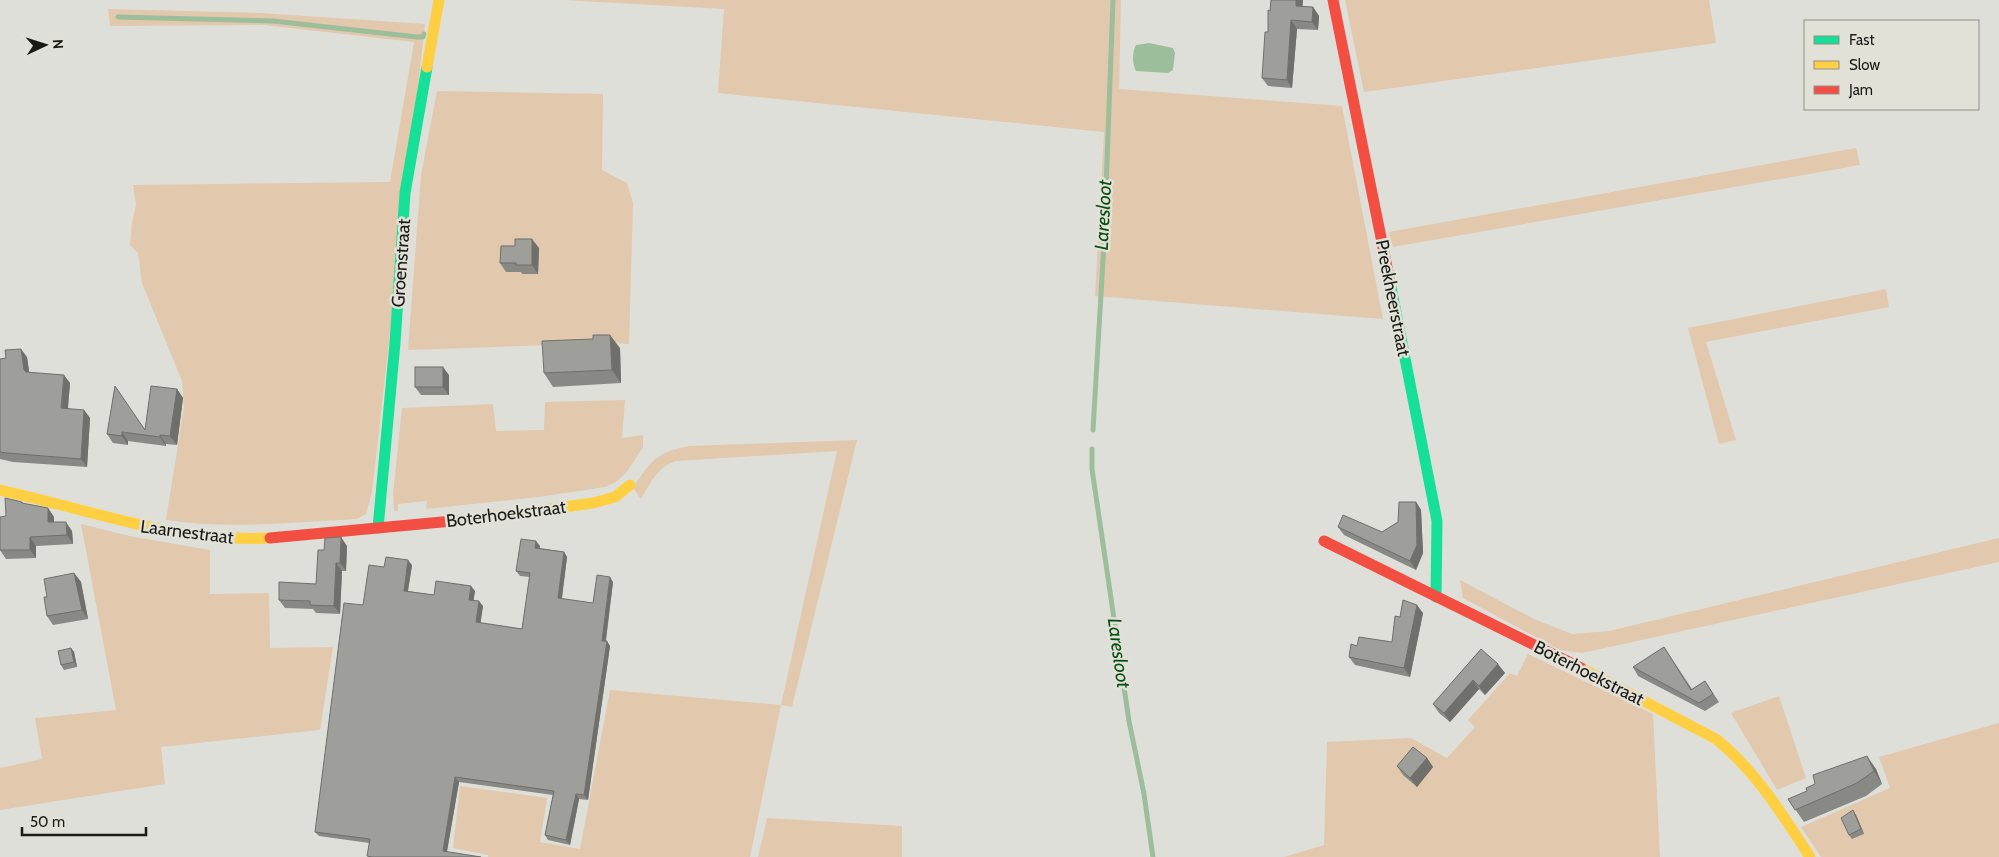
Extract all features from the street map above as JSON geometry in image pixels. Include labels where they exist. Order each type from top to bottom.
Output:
[{"type":"street","name":"Groenstraat","points":[[378,528],[395,343],[406,193],[439,0]]},
{"type":"street","name":"Preekheerstraat","points":[[1332,0],[1432,490],[1437,530],[1436,597]]},
{"type":"street","name":"Boterhoekstraat","points":[[378,528],[511,515],[594,503],[615,497],[630,485]]},
{"type":"street","name":"Laarnestraat","points":[[0,490],[50,501],[147,528],[201,537],[290,538],[378,528]]},
{"type":"street","name":"Boterhoekstraat","points":[[1324,541],[1568,661],[1716,739],[1734,752],[1748,767],[1810,857]]},
{"type":"shaded area","points":[[563,0],[1121,0],[1119,89],[1342,106],[1383,319],[1095,296],[1104,132],[718,93],[724,9]]},
{"type":"shaded area","points":[[1345,0],[1709,0],[1716,43],[1364,92]]},
{"type":"shaded area","points":[[108,9],[261,13],[425,24],[372,492],[366,514],[357,519],[238,525],[166,520],[184,407],[182,381],[142,283],[138,253],[130,245],[136,205],[133,185],[390,182],[414,42],[264,25],[110,26]]},
{"type":"shaded area","points":[[1149,43],[1173,48],[1175,53],[1173,70],[1168,73],[1136,71],[1133,58],[1136,45]]},
{"type":"shaded area","points":[[437,91],[603,94],[602,170],[627,183],[633,203],[629,344],[408,350],[421,175]]},
{"type":"shaded area","points":[[1856,148],[1860,165],[1393,247],[1389,232]]},
{"type":"shaded area","points":[[1886,289],[1889,307],[1706,342],[1736,440],[1719,444],[1688,328]]},
{"type":"shaded area","points":[[625,400],[622,438],[643,435],[643,447],[626,473],[616,482],[605,487],[539,497],[426,509],[427,501],[398,504],[398,511],[394,511],[393,494],[402,408],[493,404],[496,431],[544,430],[545,402]]},
{"type":"shaded area","points":[[857,440],[792,707],[781,705],[837,451],[676,461],[659,472],[641,499],[633,488],[650,464],[661,455],[689,446]]},
{"type":"shaded area","points":[[81,524],[129,536],[210,550],[210,594],[269,593],[270,648],[333,647],[320,730],[161,747],[165,784],[0,810],[0,768],[42,759],[35,718],[116,710]]},
{"type":"shaded area","points":[[1999,538],[1999,562],[1582,653],[1560,650],[1463,598],[1460,580],[1534,619],[1572,634],[1609,631]]},
{"type":"shaded area","points":[[1528,654],[1653,714],[1660,857],[1284,857],[1324,845],[1327,742],[1411,738],[1447,758],[1475,727],[1468,720],[1510,673],[1517,676]]},
{"type":"shaded area","points":[[610,690],[781,705],[750,857],[488,857],[488,855],[453,848],[460,786],[547,798],[540,842],[580,849]]},
{"type":"shaded area","points":[[1779,696],[1806,778],[1777,790],[1731,713]]},
{"type":"shaded area","points":[[1999,723],[1999,857],[1821,857],[1801,827],[1890,788],[1879,757]]},
{"type":"shaded area","points":[[767,818],[902,826],[902,857],[758,857]]},
{"type":"building","points":[[1271,0],[1296,0],[1296,6],[1313,7],[1312,22],[1291,20],[1287,80],[1262,78],[1265,32],[1268,32],[1268,10],[1270,11]]},
{"type":"building","points":[[515,239],[532,239],[532,265],[500,263],[501,246],[515,246]]},
{"type":"building","points":[[593,335],[610,335],[612,370],[544,373],[542,341],[593,339]]},
{"type":"building","points":[[21,349],[24,370],[26,372],[64,375],[61,408],[84,410],[81,459],[0,452],[0,359],[6,358],[5,350]]},
{"type":"building","points":[[415,367],[443,367],[443,387],[415,387]]},
{"type":"building","points":[[115,386],[145,430],[151,386],[177,389],[170,436],[160,435],[160,437],[122,432],[122,436],[107,434]]},
{"type":"building","points":[[5,498],[48,508],[48,522],[66,522],[67,535],[30,537],[30,550],[0,550],[0,517],[6,516]]},
{"type":"building","points":[[1399,502],[1416,502],[1417,545],[1410,561],[1338,527],[1343,515],[1382,532],[1398,522]]},
{"type":"building","points":[[341,537],[340,563],[336,563],[334,606],[310,605],[310,601],[279,600],[279,582],[316,584],[318,550],[324,550],[325,538]]},
{"type":"building","points":[[521,539],[536,541],[535,548],[564,552],[558,598],[593,603],[597,575],[610,577],[602,641],[607,641],[584,795],[576,794],[566,840],[545,835],[554,791],[455,777],[443,851],[481,857],[372,857],[367,856],[370,839],[315,832],[344,603],[363,605],[369,565],[384,567],[386,557],[408,560],[404,591],[434,595],[436,581],[471,586],[469,600],[479,601],[476,622],[522,629],[530,573],[516,571]]},
{"type":"building","points":[[74,573],[82,610],[47,616],[44,597],[47,597],[44,579]]},
{"type":"building","points":[[1403,600],[1417,605],[1404,668],[1349,657],[1351,644],[1357,646],[1359,637],[1392,642],[1395,616],[1400,617]]},
{"type":"building","points":[[1664,647],[1691,690],[1705,681],[1713,694],[1699,703],[1633,667]]},
{"type":"building","points":[[71,648],[74,662],[61,665],[58,651]]},
{"type":"building","points":[[1481,649],[1498,664],[1479,686],[1473,680],[1444,713],[1433,704]]},
{"type":"building","points":[[1413,747],[1427,758],[1410,778],[1397,766]]},
{"type":"building","points":[[1867,756],[1874,771],[1857,783],[1795,810],[1788,799],[1807,791],[1806,788],[1815,784],[1813,775]]},
{"type":"building","points":[[1853,810],[1861,829],[1849,835],[1841,818]]},
{"type":"waterway","name":"Laresloot","points":[[1093,430],[1104,243],[1113,0]]},
{"type":"waterway","points":[[118,17],[273,21],[417,37],[423,37],[424,34]]},
{"type":"waterway","name":"Laresloot","points":[[1092,449],[1092,469],[1129,721],[1144,794],[1153,857]]},
{"type":"traffic: fast","points":[[378,528],[395,343],[405,193],[427,67]]},
{"type":"traffic: fast","points":[[1390,282],[1437,521],[1436,597]]},
{"type":"traffic: slow","points":[[427,67],[439,0]]},
{"type":"traffic: slow","points":[[485,518],[593,503],[615,497],[630,485]]},
{"type":"traffic: slow","points":[[0,490],[167,530],[235,538],[270,538]]},
{"type":"traffic: slow","points":[[1581,668],[1716,739],[1744,765],[1768,794],[1810,857]]},
{"type":"traffic: jam","points":[[1333,0],[1390,282]]},
{"type":"traffic: jam","points":[[270,538],[485,518]]},
{"type":"traffic: jam","points":[[1324,541],[1581,668]]}]
